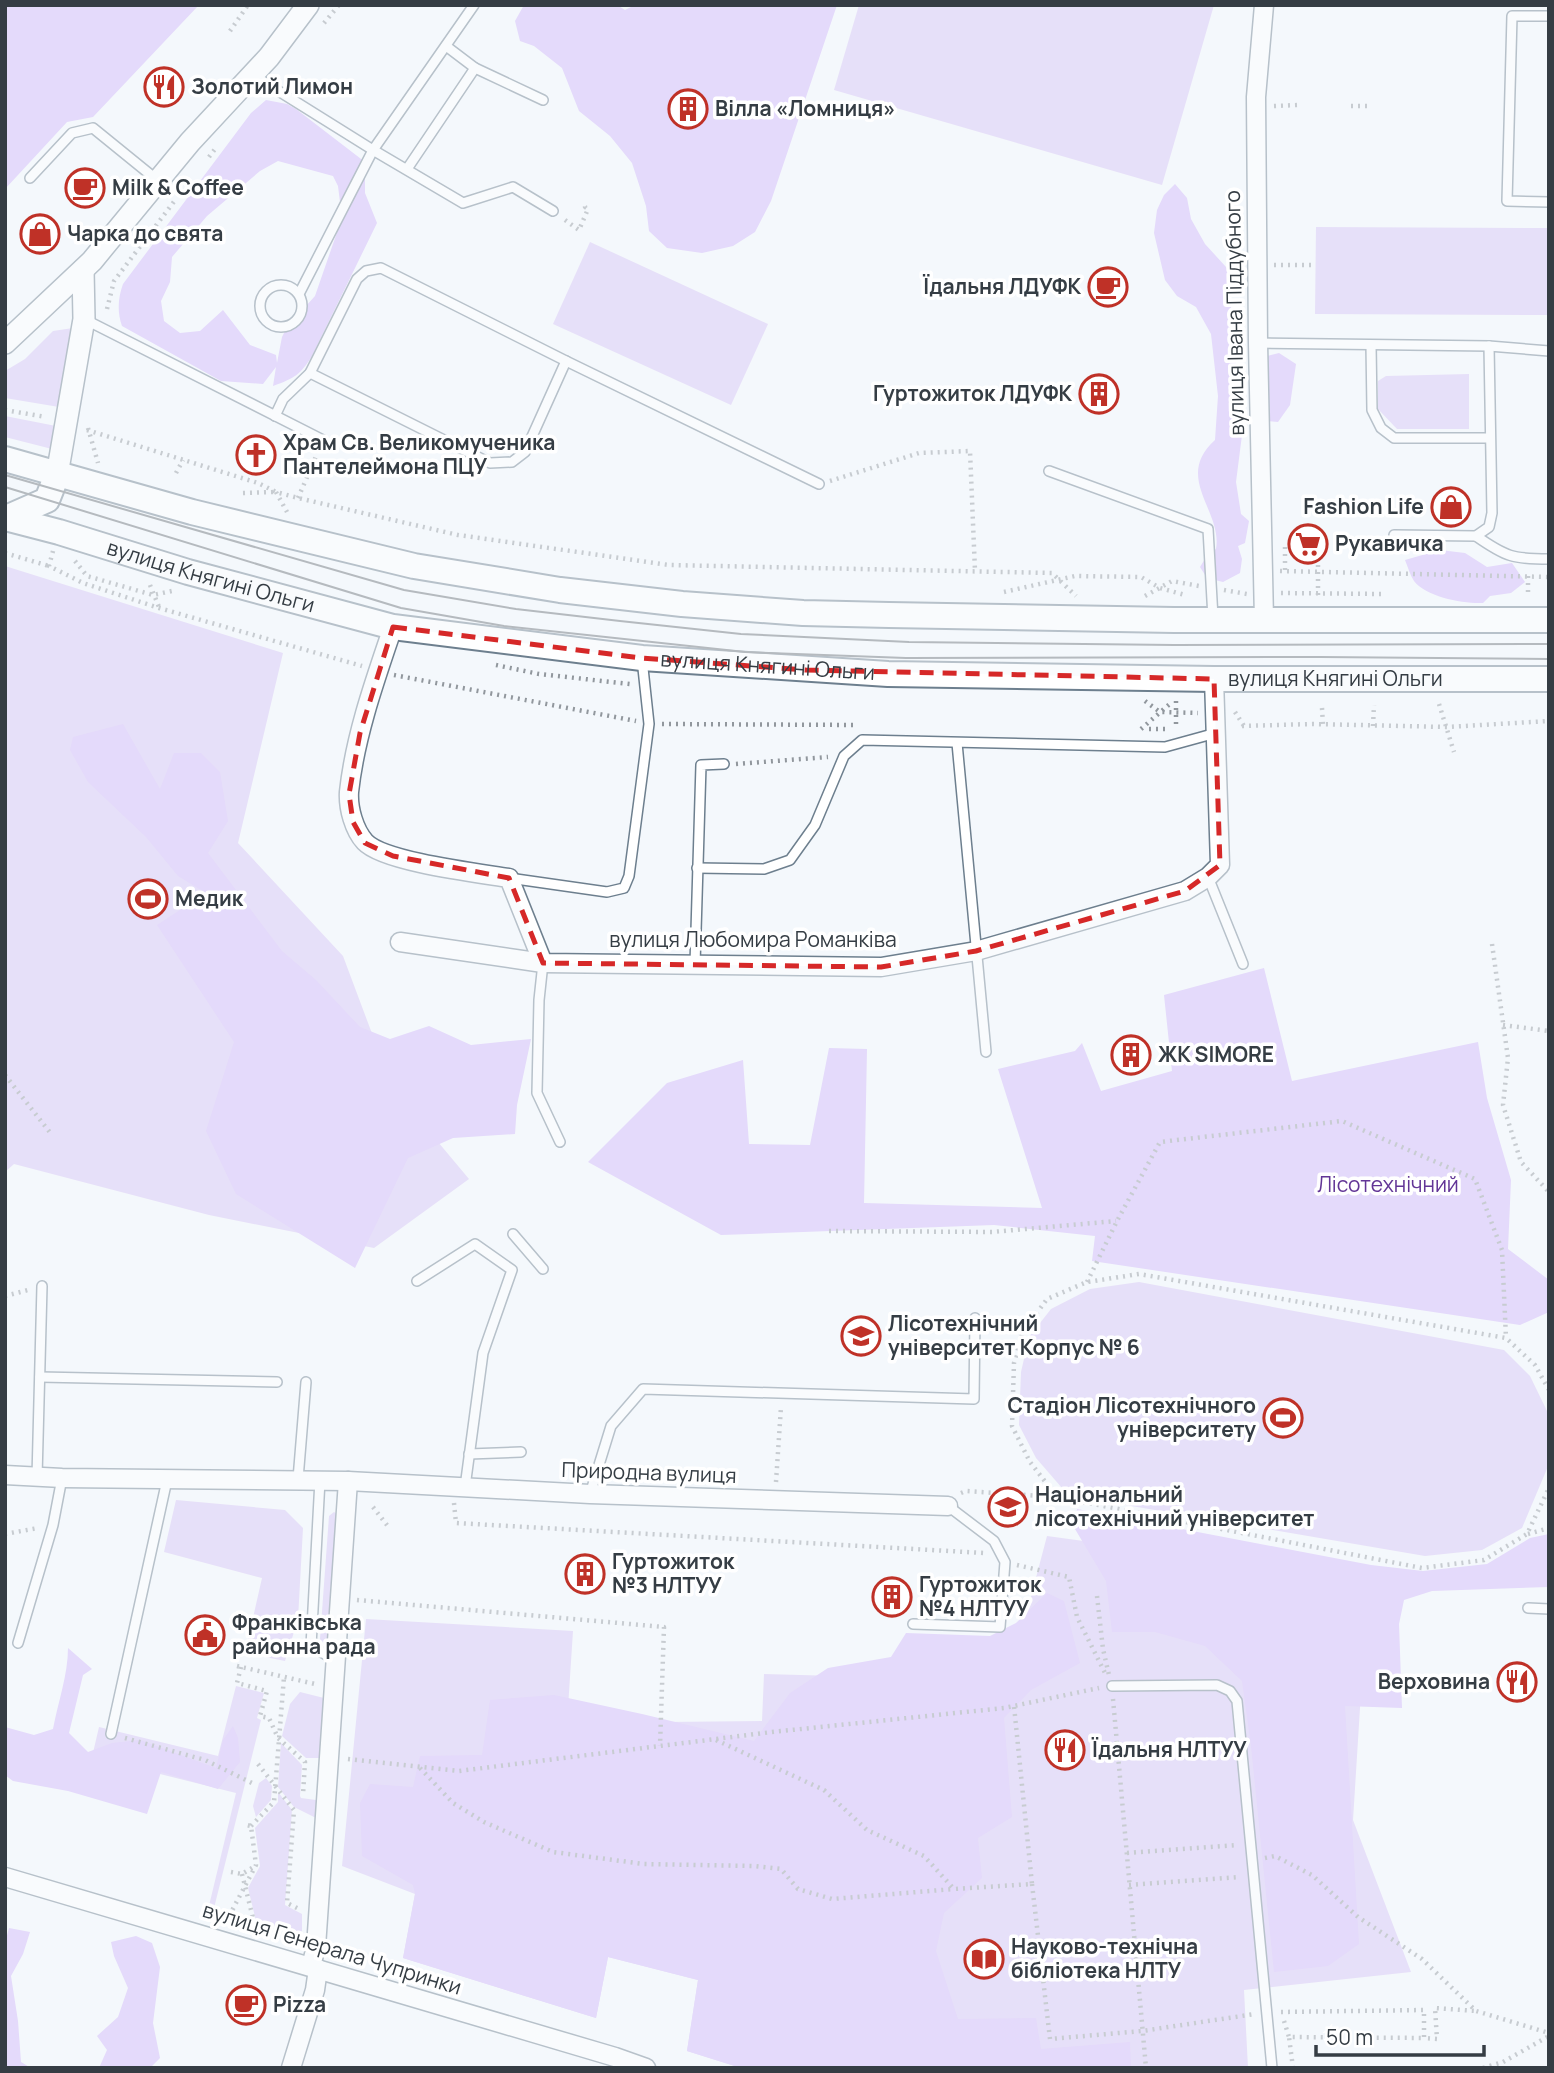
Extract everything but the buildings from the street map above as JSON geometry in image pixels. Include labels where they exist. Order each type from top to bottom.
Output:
[{"type":"main road","points":[[5,459],[57,474],[95,473],[192,512],[414,566],[560,590],[682,604],[803,613],[1213,620],[1549,620]]},
{"type":"main road","points":[[5,518],[47,500],[57,474]]},
{"type":"main road","name":"вулиця Княгині Ольги","points":[[5,518],[60,532],[188,572],[393,627],[642,658],[888,674],[1214,679],[1549,679]]},
{"type":"street","points":[[5,343],[83,270],[190,142],[253,75],[308,5]]},
{"type":"street","name":"вулиця Івана Піддубного","points":[[1264,5],[1256,97],[1264,620]]},
{"type":"street","points":[[57,474],[93,324],[83,270]]},
{"type":"street","points":[[393,627],[360,733],[349,794],[353,822],[365,843],[393,856],[509,878],[542,963]]},
{"type":"street","points":[[1208,877],[1220,865],[1218,733],[1214,679]]},
{"type":"street","name":"вулиця Любомира Романківа","points":[[400,942],[542,963],[881,967],[976,951],[1185,891],[1208,877]]},
{"type":"street","name":"Природна вулиця","points":[[5,1475],[62,1478],[298,1479],[348,1481],[459,1493],[590,1494],[948,1506]]},
{"type":"street","points":[[291,2068],[315,1990],[314,1967],[348,1481]]},
{"type":"street","name":"вулиця Генерала Чупринки","points":[[5,1877],[314,1967],[613,2062],[646,2068]]},
{"type":"lane","points":[[299,295],[287,286],[273,286],[262,296],[262,317],[272,326],[287,327],[301,314],[299,295],[373,150],[474,5]]},
{"type":"lane","points":[[1549,16],[1512,16],[1507,201],[1549,202]]},
{"type":"lane","points":[[446,46],[475,68],[543,100]]},
{"type":"lane","points":[[407,169],[475,68]]},
{"type":"lane","points":[[253,75],[463,202],[513,187],[553,211]]},
{"type":"lane","points":[[30,178],[72,133],[93,128],[158,181]]},
{"type":"lane","points":[[275,416],[283,399],[310,373],[357,279],[366,271],[381,268],[819,484]]},
{"type":"lane","points":[[93,324],[323,440]]},
{"type":"lane","points":[[1258,343],[1489,346],[1549,351]]},
{"type":"lane","points":[[1371,345],[1372,410],[1381,428],[1394,438],[1490,438]]},
{"type":"lane","points":[[1476,536],[1489,527],[1492,513],[1489,346]]},
{"type":"lane","points":[[310,373],[491,463],[512,462],[525,452],[566,361]]},
{"type":"lane","points":[[1049,471],[1208,529],[1213,620]]},
{"type":"lane","points":[[1394,535],[1476,536],[1498,552],[1517,559],[1549,559]]},
{"type":"lane","points":[[509,878],[607,892],[624,888],[629,876],[649,724],[642,658]]},
{"type":"lane","points":[[697,868],[764,869],[790,860],[815,825],[844,755],[862,740],[1165,747],[1218,733]]},
{"type":"lane","points":[[957,743],[986,1052]]},
{"type":"lane","points":[[695,964],[701,765],[724,764]]},
{"type":"lane","points":[[1208,877],[1243,964]]},
{"type":"lane","points":[[542,963],[537,1093],[560,1142]]},
{"type":"lane","points":[[513,1234],[543,1269]]},
{"type":"lane","points":[[417,1281],[475,1244],[512,1270],[483,1353],[469,1454],[459,1493]]},
{"type":"lane","points":[[37,1477],[42,1286]]},
{"type":"lane","points":[[590,1494],[611,1426],[643,1389],[974,1398],[975,1318]]},
{"type":"lane","points":[[40,1377],[277,1382]]},
{"type":"lane","points":[[298,1479],[306,1382]]},
{"type":"lane","points":[[469,1454],[521,1452]]},
{"type":"lane","points":[[18,1643],[53,1525],[62,1478]]},
{"type":"lane","points":[[111,1734],[167,1479]]},
{"type":"lane","points":[[320,1480],[311,1646],[335,1660]]},
{"type":"lane","points":[[913,1624],[1000,1627],[1005,1562],[993,1541],[948,1506]]},
{"type":"lane","points":[[1528,1608],[1549,1609]]},
{"type":"lane","points":[[1112,1686],[1217,1685],[1230,1691],[1237,1701],[1272,2068]]},
{"type":"path","points":[[230,31],[248,5]]},
{"type":"path","points":[[1351,106],[1371,106]]},
{"type":"path","points":[[93,324],[114,281],[176,199]]},
{"type":"path","points":[[568,222],[579,230],[588,209],[585,207],[586,202]]},
{"type":"path","points":[[1272,265],[1315,265]]},
{"type":"path","points":[[5,410],[57,419]]},
{"type":"path","points":[[79,425],[107,437],[258,483],[276,492],[458,535],[670,565],[1052,573],[1077,597]]},
{"type":"path","points":[[819,484],[919,453],[970,451],[975,571]]},
{"type":"path","points":[[176,473],[183,460]]},
{"type":"path","points":[[298,498],[312,463]]},
{"type":"path","points":[[243,493],[276,492]]},
{"type":"path","points":[[276,492],[290,517]]},
{"type":"path","points":[[1285,547],[1285,572]]},
{"type":"path","points":[[49,566],[54,550]]},
{"type":"path","points":[[1318,551],[1318,593]]},
{"type":"path","points":[[5,553],[49,566],[83,583],[159,608],[378,671],[649,724]]},
{"type":"path","points":[[83,583],[91,569]]},
{"type":"path","points":[[1275,571],[1549,577]]},
{"type":"path","points":[[995,595],[1075,576],[1141,577],[1173,593],[1172,581]]},
{"type":"path","points":[[1528,576],[1528,596]]},
{"type":"path","points":[[150,585],[159,608]]},
{"type":"path","points":[[1275,593],[1395,595]]},
{"type":"path","points":[[1141,729],[1175,699],[1176,728]]},
{"type":"path","points":[[1439,704],[1454,752]]},
{"type":"path","points":[[1373,726],[1374,705]]},
{"type":"path","points":[[1322,708],[1323,724]]},
{"type":"path","points":[[1236,712],[1244,726]]},
{"type":"path","points":[[1235,726],[1323,724],[1447,727],[1549,721]]},
{"type":"path","points":[[724,764],[844,755]]},
{"type":"path","points":[[1492,944],[1508,1058],[1503,1105],[1521,1162],[1549,1192]]},
{"type":"path","points":[[1503,1025],[1549,1031]]},
{"type":"path","points":[[5,1075],[52,1135]]},
{"type":"path","points":[[1087,1282],[1160,1142],[1342,1121],[1475,1179],[1502,1250],[1506,1338]]},
{"type":"path","points":[[829,1231],[992,1232],[1117,1220]]},
{"type":"path","points":[[1057,1497],[1030,1462],[1012,1426],[1014,1363],[1023,1332],[1047,1299],[1087,1282],[1139,1274],[1506,1338],[1535,1365],[1549,1390]]},
{"type":"path","points":[[5,1296],[42,1286]]},
{"type":"path","points":[[775,1500],[782,1393]]},
{"type":"path","points":[[1527,1534],[1549,1488]]},
{"type":"path","points":[[948,1506],[962,1491],[1057,1497],[1422,1568],[1484,1560],[1527,1534],[1549,1528]]},
{"type":"path","points":[[459,1493],[456,1523],[993,1553],[1005,1562],[1069,1577],[1077,1617],[1112,1686]]},
{"type":"path","points":[[373,1507],[390,1529]]},
{"type":"path","points":[[5,1534],[53,1525]]},
{"type":"path","points":[[1097,1596],[1103,1649],[1112,1686],[1146,2068]]},
{"type":"path","points":[[349,1599],[664,1627],[660,1746]]},
{"type":"path","points":[[303,1795],[305,1762],[278,1738],[269,1718],[260,1716],[267,1691],[237,1683],[239,1667],[322,1686]]},
{"type":"path","points":[[251,1826],[274,1802],[284,1677]]},
{"type":"path","points":[[340,1758],[459,1772],[716,1739],[1014,1706],[1112,1686]]},
{"type":"path","points":[[1014,1706],[1050,2039],[1142,2031],[1267,2012],[1424,2010],[1424,2039]]},
{"type":"path","points":[[111,1734],[205,1760],[252,1783]]},
{"type":"path","points":[[716,1739],[824,1790],[867,1830],[924,1856],[954,1889]]},
{"type":"path","points":[[258,1764],[294,1810],[287,1903],[305,1914]]},
{"type":"path","points":[[419,1767],[453,1803],[484,1822],[553,1852],[644,1864],[781,1869],[798,1889],[832,1899],[1032,1884]]},
{"type":"path","points":[[243,1824],[251,1826]]},
{"type":"path","points":[[226,1922],[256,1865],[251,1826]]},
{"type":"path","points":[[1127,1853],[1251,1844]]},
{"type":"path","points":[[1263,1858],[1275,1856],[1312,1875],[1358,1917],[1422,1959],[1476,2011]]},
{"type":"path","points":[[231,1872],[242,1874],[256,1865]]},
{"type":"path","points":[[242,1874],[256,1930]]},
{"type":"path","points":[[1129,1885],[1253,1876]]},
{"type":"path","points":[[1293,2068],[1289,2037],[1437,2039],[1435,2008],[1476,2011],[1549,2034]]},
{"type":"path","points":[[1483,2068],[1503,2062],[1549,2034]]},
{"type":"highlighted area","points":[[393,627],[642,658],[806,670],[1214,679],[1220,865],[1185,891],[976,951],[881,967],[543,963],[509,878],[393,856],[365,843],[353,822],[349,794],[360,733]]},
{"type":"shaded area","points":[[859,5],[1214,5],[1162,185],[834,90]]},
{"type":"shaded area","points":[[1316,227],[1549,228],[1549,315],[1315,314]]},
{"type":"shaded area","points":[[590,242],[768,324],[731,405],[553,324]]},
{"type":"shaded area","points":[[73,328],[59,407],[5,398],[5,371],[25,359],[53,331]]},
{"type":"shaded area","points":[[1469,374],[1469,429],[1397,429],[1378,409],[1378,381],[1386,376]]},
{"type":"shaded area","points":[[5,416],[56,426],[52,449],[5,437]]},
{"type":"shaded area","name":"Медик","points":[[5,566],[283,653],[238,843],[343,956],[392,1087],[469,1179],[374,1248],[209,1215],[14,1164],[5,1172]]},
{"type":"shaded area","name":"Стадіон Лісотехнічного університету","points":[[1139,1282],[1504,1350],[1530,1376],[1547,1411],[1549,1464],[1522,1528],[1482,1550],[1425,1556],[1102,1501],[1062,1488],[1036,1458],[1019,1425],[1021,1372],[1029,1337],[1051,1309],[1090,1289]]},
{"type":"shaded area","points":[[176,1500],[285,1510],[303,1528],[298,1619],[285,1661],[245,1653],[262,1578],[164,1552]]},
{"type":"shaded area","points":[[334,1512],[337,1514],[329,1643],[325,1644],[320,1639],[329,1516]]},
{"type":"shaded area","points":[[1047,1536],[1368,1580],[1353,1820],[1411,1972],[1244,1990],[1248,2068],[741,2068],[687,2051],[698,1980],[608,1957],[596,2018],[403,1958],[415,1894],[342,1866],[366,1619],[573,1631],[567,1723],[762,1721],[764,1674],[910,1678],[1018,1646]]},
{"type":"shaded area","points":[[236,1686],[264,1693],[257,1718],[261,1720],[213,1912],[208,1910],[236,1793],[92,1757],[99,1727],[218,1756]]},
{"type":"shaded area","points":[[300,1692],[324,1698],[320,1758],[306,1758],[282,1736],[290,1704]]},
{"type":"shaded area","points":[[281,1743],[302,1765],[300,1796],[316,1800],[316,1818],[294,1807],[278,1787]]},
{"type":"shaded area","points":[[266,1778],[272,1786],[271,1800],[256,1817],[253,1806],[259,1783]]},
{"type":"shaded area","points":[[278,1792],[292,1810],[285,1905],[302,1914],[302,1931],[298,1934],[256,1921],[248,1888],[260,1866],[255,1828],[278,1802]]},
{"type":"green space","points":[[5,5],[198,6],[93,117],[67,122],[5,189]]},
{"type":"green space","points":[[524,5],[617,5],[625,10],[635,5],[837,5],[771,201],[755,232],[733,246],[702,253],[667,248],[649,231],[646,206],[632,163],[610,136],[579,111],[562,68],[534,46],[520,41],[515,21]]},
{"type":"green space","points":[[266,100],[287,104],[365,162],[365,193],[377,223],[312,356],[296,375],[273,386],[276,367],[263,384],[221,381],[122,326],[119,310],[123,284],[251,113]],"holes":[[[278,161],[333,176],[338,186],[342,218],[315,296],[287,327],[282,337],[277,363],[276,355],[250,345],[223,310],[200,331],[180,333],[164,321],[161,301],[170,282],[172,257],[207,216],[260,171]]]},
{"type":"green space","points":[[1175,184],[1187,198],[1191,219],[1205,244],[1226,267],[1234,282],[1230,301],[1236,342],[1236,424],[1242,435],[1236,482],[1241,514],[1249,521],[1245,543],[1238,546],[1242,559],[1240,573],[1223,582],[1207,578],[1200,567],[1208,554],[1216,549],[1213,521],[1202,495],[1198,468],[1203,454],[1215,440],[1218,396],[1211,334],[1196,307],[1177,296],[1165,280],[1154,233],[1157,210],[1164,195]]},
{"type":"green space","points":[[1279,353],[1296,364],[1290,405],[1278,422],[1258,420],[1260,358]]},
{"type":"green space","points":[[1440,550],[1465,553],[1487,567],[1512,563],[1525,582],[1511,593],[1490,596],[1483,603],[1456,601],[1436,595],[1414,581],[1405,560]]},
{"type":"green space","points":[[123,724],[160,789],[174,753],[201,753],[220,772],[228,821],[208,853],[282,951],[316,980],[360,1027],[390,1039],[429,1026],[471,1045],[531,1039],[517,1105],[515,1134],[453,1138],[408,1158],[355,1268],[236,1194],[206,1131],[234,1042],[157,925],[206,893],[178,876],[146,837],[88,782],[70,750],[73,737]]},
{"type":"green space","name":"Лісотехнічний","points":[[1264,968],[1292,1081],[1478,1042],[1487,1098],[1511,1180],[1508,1249],[1549,1280],[1549,1312],[1520,1325],[1092,1261],[1095,1236],[994,1225],[721,1235],[588,1162],[667,1083],[743,1060],[749,1144],[810,1145],[829,1048],[867,1049],[864,1203],[1042,1208],[998,1069],[1075,1051],[1082,1043],[1101,1091],[1172,1071],[1164,995]]},
{"type":"green space","points":[[1077,1509],[1371,1565],[1423,1571],[1487,1564],[1530,1538],[1549,1534],[1549,1587],[1432,1591],[1404,1600],[1399,1624],[1402,1708],[1345,1706],[1359,1944],[1328,1966],[1274,1972],[1242,1681],[1205,1646],[1155,1632],[1112,1632],[1106,1581],[1075,1529]]},
{"type":"green space","points":[[1047,1593],[1064,1601],[1080,1663],[1031,1690],[1004,1718],[1012,1817],[978,1838],[982,1878],[944,1913],[936,1951],[958,2019],[1036,2018],[1041,2049],[1130,2042],[1131,2068],[741,2068],[687,2051],[698,1980],[608,1957],[596,2018],[403,1958],[415,1894],[413,1885],[362,1856],[360,1803],[370,1784],[413,1787],[420,1756],[482,1755],[490,1700],[554,1695],[754,1741],[790,1693],[828,1668],[891,1657],[906,1633],[990,1636],[1016,1623]]},
{"type":"green space","points":[[68,1648],[92,1669],[83,1675],[69,1733],[88,1752],[112,1743],[140,1740],[216,1768],[223,1740],[233,1726],[238,1738],[240,1762],[218,1789],[161,1772],[147,1814],[68,1791],[13,1781],[5,1775],[5,1727],[34,1735],[53,1729],[65,1678]]},
{"type":"green space","points":[[9,1928],[30,1932],[23,1954],[11,1976],[21,2062],[31,2068],[5,2068],[5,1943]]},
{"type":"green space","points":[[136,1936],[152,1943],[160,1967],[153,2023],[160,2058],[150,2068],[99,2068],[107,2050],[97,2036],[118,2017],[128,1988],[111,1942]]},
{"type":"tram line","points":[[5,475],[404,590],[516,609],[620,621],[741,634],[909,642],[1174,645],[1549,644]]},
{"type":"tram line","points":[[5,487],[401,608],[504,626],[745,652],[906,658],[1549,659]]},
{"type":"place","name":"Золотий Лимон","points":[[164,87]]},
{"type":"place","name":"Вілла «Ломниця»","points":[[688,109]]},
{"type":"place","name":"Milk & Coffee","points":[[85,188]]},
{"type":"place","name":"Чарка до свята","points":[[40,234]]},
{"type":"place","name":"Їдальня ЛДУФК","points":[[1108,287]]},
{"type":"place","name":"Гуртожиток ЛДУФК","points":[[1099,394]]},
{"type":"place","name":"Храм Св. Великомученика Пантелеймона ПЦУ","points":[[256,455]]},
{"type":"place","name":"Fashion Life","points":[[1451,507]]},
{"type":"place","name":"Рукавичка","points":[[1308,544]]},
{"type":"place","name":"Медик","points":[[148,899]]},
{"type":"place","name":"ЖК SIMORE","points":[[1131,1055]]},
{"type":"place","name":"Лісотехнічний університет Корпус № 6","points":[[861,1336]]},
{"type":"place","name":"Стадіон Лісотехнічного університету","points":[[1283,1418]]},
{"type":"place","name":"Національний лісотехнічний університет","points":[[1008,1507]]},
{"type":"place","name":"Гуртожиток №3 НЛТУУ","points":[[585,1574]]},
{"type":"place","name":"Гуртожиток №4 НЛТУУ","points":[[892,1597]]},
{"type":"place","name":"Франківська районна рада","points":[[205,1635]]},
{"type":"place","name":"Верховина","points":[[1517,1682]]},
{"type":"place","name":"Їдальня НЛТУУ","points":[[1065,1750]]},
{"type":"place","name":"Науково-технічна бібліотека НЛТУ","points":[[984,1959]]},
{"type":"place","name":"Pizza","points":[[246,2005]]}]
